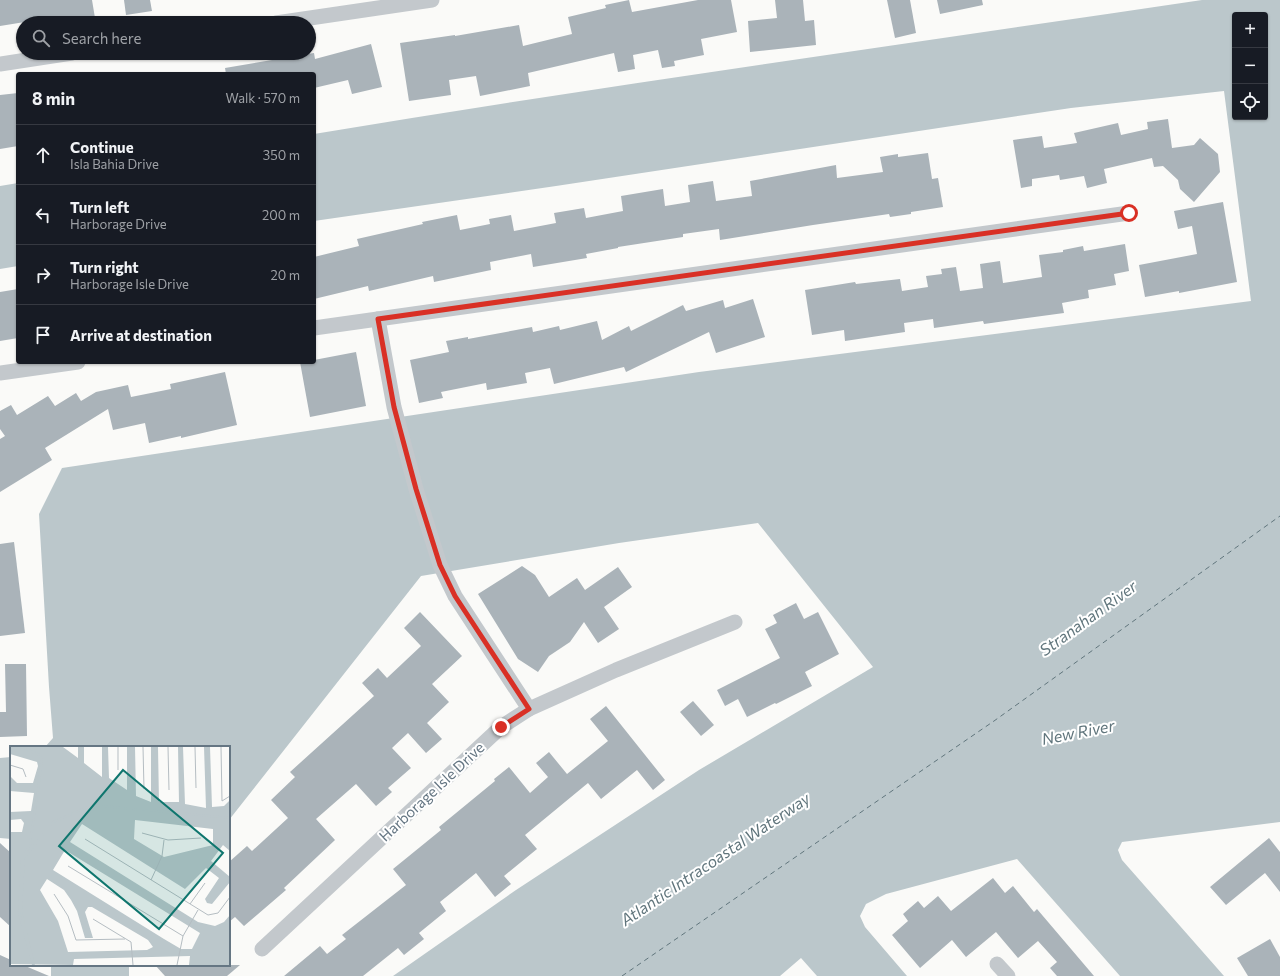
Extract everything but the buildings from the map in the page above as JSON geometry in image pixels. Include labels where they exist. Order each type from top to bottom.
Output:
[{"type":"street","points":[[316,17],[432,0]]},
{"type":"street","points":[[0,64],[26,60]]},
{"type":"street","points":[[316,328],[1129,213]]},
{"type":"street","points":[[378,319],[394,407],[416,489],[440,565],[455,596],[529,709]]},
{"type":"street","points":[[0,373],[64,364]]},
{"type":"street","name":"Harborage Isle Drive","points":[[262,949],[501,727],[529,709],[616,670],[735,622]]},
{"type":"street","points":[[997,964],[1008,976]]},
{"type":"water","points":[[1202,0],[1280,0],[1280,822],[1122,842],[1118,850],[1122,860],[1224,976],[1120,976],[1017,859],[886,894],[866,904],[860,916],[865,927],[907,976],[817,976],[801,958],[780,976],[393,976],[516,890],[699,770],[873,667],[758,523],[619,543],[421,576],[230,819],[230,746],[46,746],[53,738],[39,514],[62,468],[699,372],[1251,301],[1224,91],[1071,108],[316,221],[316,134],[425,116]]},
{"type":"water","points":[[16,183],[16,266],[0,269],[0,186]]},
{"type":"water","points":[[10,757],[10,839],[0,838],[0,758]]},
{"type":"water","points":[[51,966],[129,966],[129,976],[51,976]]},
{"type":"ferry route","points":[[622,976],[994,721],[1280,516]]},
{"type":"route","points":[[501,727],[529,709],[455,596],[440,565],[416,489],[394,407],[378,319],[1129,213]]},
{"type":"water label","name":"Stranahan River","points":[[1088,618]]},
{"type":"water label","name":"New River","points":[[1078,732]]},
{"type":"water label","name":"Atlantic Intracoastal Waterway","points":[[715,859]]}]
